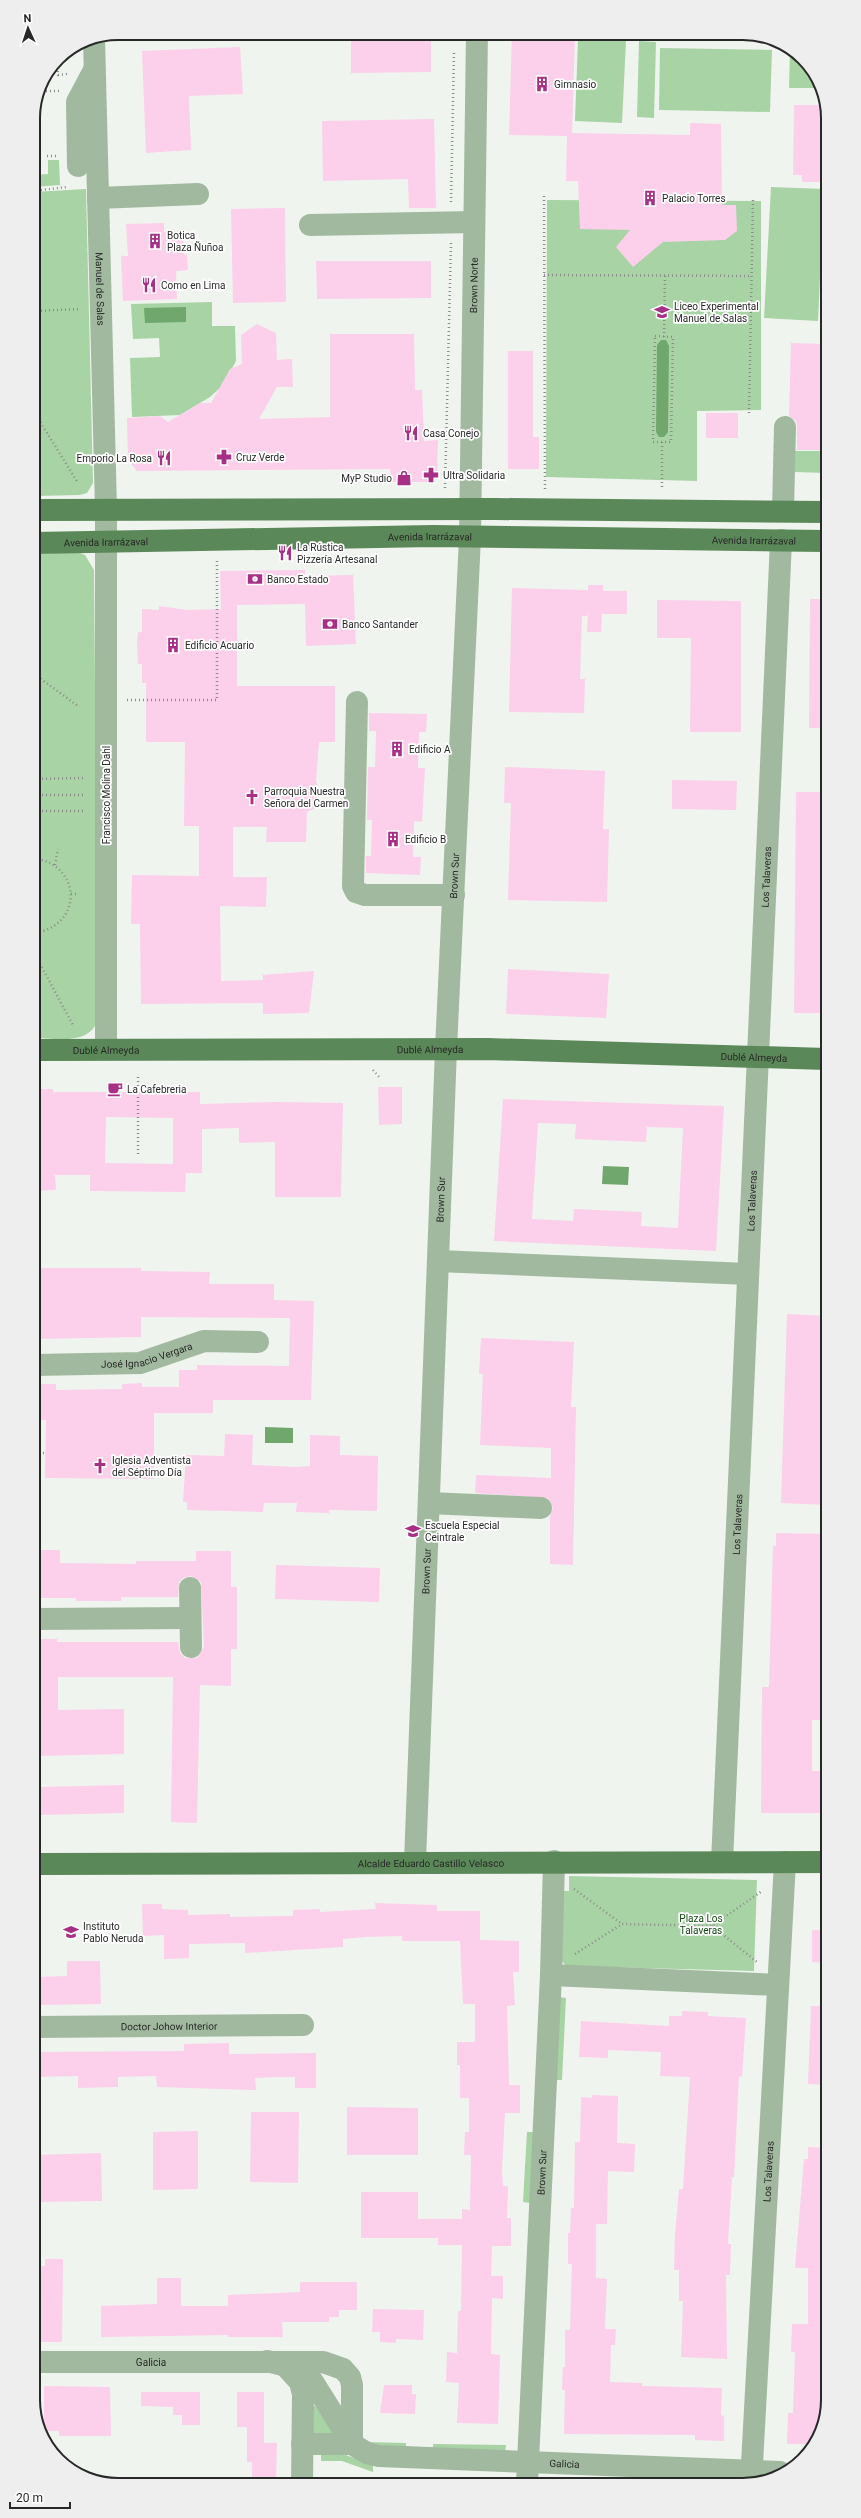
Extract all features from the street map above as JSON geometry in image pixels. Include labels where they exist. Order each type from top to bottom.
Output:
[{"type":"main road","points":[[40,510],[471,509],[821,512]]},
{"type":"main road","name":"Avenida Irarrázaval","points":[[40,543],[106,540],[470,537],[821,541]]},
{"type":"main road","name":"Dublé Almeyda","points":[[40,1050],[446,1049],[821,1059]]},
{"type":"main road","name":"Alcalde Eduardo Castillo Velasco","points":[[40,1864],[554,1861],[821,1862]]},
{"type":"street","name":"Brown Norte","points":[[470,537],[476,40]]},
{"type":"street","name":"Manuel de Salas","points":[[94,44],[106,540]]},
{"type":"street","points":[[78,166],[77,102],[95,68]]},
{"type":"street","points":[[98,198],[198,194]]},
{"type":"street","points":[[310,225],[474,222]]},
{"type":"street","points":[[783,511],[784,427]]},
{"type":"street","name":"Brown Sur","points":[[415,1862],[446,1049],[470,537]]},
{"type":"street","name":"Francisco Molina Dahl","points":[[106,540],[106,1049]]},
{"type":"street","name":"Los Talaveras","points":[[722,1862],[782,540]]},
{"type":"street","points":[[357,702],[353,886],[356,892],[365,895],[454,895]]},
{"type":"street","points":[[438,1261],[748,1274]]},
{"type":"street","name":"José Ignacio Vergara","points":[[40,1365],[140,1363],[204,1341],[258,1342]]},
{"type":"street","points":[[429,1503],[541,1508]]},
{"type":"street","points":[[190,1588],[191,1647]]},
{"type":"street","points":[[40,1620],[190,1618]]},
{"type":"street","name":"Brown Sur","points":[[528,2473],[551,1975],[554,1861]]},
{"type":"street","name":"Los Talaveras","points":[[751,2477],[785,1862]]},
{"type":"street","points":[[551,1975],[778,1985]]},
{"type":"street","name":"Doctor Johow Interior","points":[[40,2027],[303,2025]]},
{"type":"street","name":"Galicia","points":[[267,2361],[281,2365],[291,2372],[300,2382],[303,2394],[302,2444],[352,2444]]},
{"type":"street","name":"Galicia","points":[[267,2361],[295,2368],[310,2377],[352,2444],[367,2453],[394,2458],[528,2473],[751,2477],[764,2475]]},
{"type":"street","name":"Galicia","points":[[40,2362],[323,2362],[343,2370],[350,2377],[352,2386],[352,2444]]},
{"type":"street","points":[[302,2444],[302,2478]]},
{"type":"path","points":[[444,495],[454,49]]},
{"type":"path","points":[[58,69],[58,74],[66,74]]},
{"type":"path","points":[[45,91],[64,90]]},
{"type":"path","points":[[40,190],[66,187]]},
{"type":"path","points":[[544,196],[544,485]]},
{"type":"path","points":[[750,413],[754,200]]},
{"type":"path","points":[[544,275],[752,276]]},
{"type":"path","points":[[664,337],[665,276]]},
{"type":"path","points":[[40,311],[100,308]]},
{"type":"path","points":[[655,336],[673,336],[671,442],[662,442],[653,442],[655,336]]},
{"type":"path","points":[[40,422],[78,483]]},
{"type":"path","points":[[662,442],[662,486]]},
{"type":"path","points":[[145,700],[217,700],[217,540]]},
{"type":"path","points":[[203,649],[217,649]]},
{"type":"path","points":[[40,678],[78,706]]},
{"type":"path","points":[[40,780],[106,795]]},
{"type":"path","points":[[40,795],[106,795]]},
{"type":"path","points":[[40,810],[106,795]]},
{"type":"path","points":[[55,865],[58,849]]},
{"type":"path","points":[[40,859],[55,865],[66,878],[71,894],[70,906],[64,917],[56,926],[40,932]]},
{"type":"path","points":[[71,894],[79,894]]},
{"type":"path","points":[[40,964],[73,1024]]},
{"type":"path","points":[[138,1076],[138,1157]]},
{"type":"path","points":[[40,1453],[46,1453]]},
{"type":"path","points":[[572,1888],[622,1924]]},
{"type":"path","points":[[571,1957],[622,1924],[712,1926],[764,1889]]},
{"type":"path","points":[[712,1926],[759,1964]]},
{"type":"green space","points":[[578,40],[626,41],[622,123],[575,121]]},
{"type":"green space","points":[[639,41],[656,42],[654,118],[637,117]]},
{"type":"green space","points":[[660,48],[772,50],[770,112],[659,110]]},
{"type":"green space","points":[[790,56],[805,71],[815,88],[789,88]]},
{"type":"green space","points":[[48,160],[59,160],[60,185],[40,186],[40,175],[48,174]]},
{"type":"green space","points":[[771,187],[821,189],[821,255],[818,321],[764,318]]},
{"type":"green space","points":[[86,189],[93,483],[87,493],[80,495],[40,496],[40,192]]},
{"type":"green space","points":[[547,200],[761,201],[761,410],[697,411],[697,481],[546,477]]},
{"type":"green space","points":[[212,302],[212,326],[235,326],[236,361],[223,385],[210,397],[180,415],[132,417],[130,358],[160,357],[159,338],[133,339],[131,304]]},
{"type":"green space","points":[[795,451],[821,451],[821,473],[795,472]]},
{"type":"green space","points":[[77,552],[85,555],[94,570],[98,1019],[94,1028],[88,1033],[71,1039],[40,1038],[40,554]]},
{"type":"green space","name":"Plaza Los Talaveras","points":[[569,1876],[757,1880],[754,1971],[567,1966],[561,1961],[562,1891],[569,1891]]},
{"type":"green space","points":[[559,1997],[566,1998],[562,2080],[555,2080]]},
{"type":"green space","points":[[527,2132],[534,2132],[530,2203],[523,2202]]},
{"type":"green space","points":[[313,2406],[315,2406],[336,2434],[313,2437]]},
{"type":"green space","points":[[365,2442],[406,2443],[406,2450]]},
{"type":"green space","points":[[433,2444],[506,2445],[505,2453],[433,2451]]},
{"type":"green space","points":[[321,2454],[343,2454],[373,2465],[373,2472],[342,2461],[321,2461]]},
{"type":"shaded area","points":[[186,307],[186,322],[145,323],[144,308]]},
{"type":"shaded area","points":[[661,340],[666,340],[669,346],[668,432],[664,437],[659,437],[656,432],[657,345]]},
{"type":"shaded area","points":[[603,1166],[629,1167],[628,1185],[602,1184]]},
{"type":"shaded area","points":[[265,1427],[293,1428],[293,1443],[265,1443]]},
{"type":"building","points":[[351,40],[431,40],[431,72],[351,73]]},
{"type":"building","name":"Palacio Torres","points":[[512,40],[575,40],[572,133],[690,135],[690,123],[721,124],[722,205],[736,205],[737,231],[725,240],[663,242],[633,267],[616,247],[630,230],[580,229],[578,181],[566,181],[567,136],[509,135]]},
{"type":"building","points":[[240,47],[243,94],[189,96],[191,150],[146,153],[142,51]]},
{"type":"building","points":[[794,105],[819,105],[821,118],[821,182],[802,182],[802,175],[793,175]]},
{"type":"building","points":[[434,119],[436,208],[409,208],[408,179],[323,181],[322,121]]},
{"type":"building","points":[[285,208],[286,302],[233,303],[231,209]]},
{"type":"building","name":"Como en Lima","points":[[164,223],[164,232],[183,231],[184,255],[187,254],[188,270],[176,271],[177,299],[123,301],[121,256],[128,256],[126,224]]},
{"type":"building","points":[[316,261],[431,261],[431,298],[317,299]]},
{"type":"building","points":[[257,324],[276,333],[277,360],[292,359],[293,387],[277,387],[259,419],[330,417],[330,334],[414,334],[415,390],[422,390],[424,441],[438,440],[437,477],[431,482],[391,482],[390,469],[137,471],[128,460],[127,418],[160,416],[168,422],[200,403],[211,403],[230,369],[242,364],[241,335]]},
{"type":"building","points":[[791,343],[821,344],[821,450],[797,450],[796,421],[789,416]]},
{"type":"building","points":[[508,351],[533,351],[533,437],[539,437],[539,469],[508,469]]},
{"type":"building","points":[[706,413],[738,413],[738,438],[706,438]]},
{"type":"building","points":[[305,570],[305,576],[353,575],[356,644],[306,646],[305,604],[237,605],[237,686],[335,686],[335,742],[319,742],[316,781],[320,791],[314,809],[307,812],[306,842],[266,842],[267,827],[233,827],[233,877],[267,877],[266,907],[220,906],[221,981],[263,980],[263,975],[314,971],[309,1013],[263,1014],[263,1003],[141,1004],[140,924],[131,924],[132,875],[199,876],[199,826],[184,826],[185,742],[146,742],[146,683],[142,683],[142,664],[138,664],[137,644],[138,632],[142,632],[142,609],[159,610],[159,606],[187,610],[221,609],[220,571]]},
{"type":"building","points":[[588,585],[603,585],[603,591],[627,591],[627,614],[602,614],[601,632],[587,632],[588,613],[587,616],[582,616],[580,679],[585,679],[584,713],[509,712],[512,588],[588,590]]},
{"type":"building","points":[[810,599],[821,599],[821,728],[809,728]]},
{"type":"building","points":[[657,600],[741,601],[741,732],[690,732],[691,638],[657,638]]},
{"type":"building","points":[[369,713],[427,714],[426,732],[419,732],[418,768],[425,768],[422,822],[414,821],[413,857],[421,857],[420,875],[366,873],[366,856],[371,856],[372,820],[367,820],[368,767],[375,767],[376,731],[369,731]]},
{"type":"building","points":[[505,767],[605,771],[603,829],[609,829],[607,902],[508,900],[511,803],[504,803]]},
{"type":"building","points":[[672,780],[737,781],[736,810],[672,809]]},
{"type":"building","points":[[796,792],[821,792],[821,1013],[794,1013]]},
{"type":"building","points":[[508,969],[609,974],[606,1018],[506,1014]]},
{"type":"building","points":[[378,1087],[402,1087],[402,1124],[379,1125]]},
{"type":"building","points":[[40,1089],[53,1089],[53,1092],[200,1092],[200,1104],[276,1102],[343,1103],[341,1197],[275,1197],[275,1142],[239,1143],[239,1128],[202,1129],[202,1173],[186,1173],[185,1192],[90,1191],[90,1175],[55,1175],[56,1190],[40,1191]],"holes":[[[106,1117],[173,1118],[173,1164],[105,1163]]]},
{"type":"building","points":[[503,1099],[724,1106],[716,1251],[494,1241]],"holes":[[[538,1123],[576,1124],[575,1139],[646,1142],[647,1127],[683,1128],[678,1228],[641,1226],[642,1212],[574,1209],[573,1221],[532,1219]]]},
{"type":"building","points":[[40,1268],[141,1268],[141,1271],[210,1272],[209,1284],[274,1284],[274,1300],[314,1301],[311,1400],[213,1400],[213,1413],[154,1413],[154,1479],[45,1478],[46,1420],[40,1420],[40,1384],[56,1384],[56,1390],[122,1389],[122,1384],[142,1383],[142,1387],[179,1387],[179,1370],[197,1370],[197,1365],[289,1366],[290,1318],[141,1317],[141,1337],[40,1339]]},
{"type":"building","points":[[787,1314],[821,1316],[821,1505],[781,1503]]},
{"type":"building","points":[[481,1338],[574,1342],[571,1407],[576,1407],[573,1565],[550,1564],[550,1516],[553,1508],[548,1498],[475,1493],[476,1475],[551,1478],[551,1448],[480,1445],[483,1374],[479,1374]]},
{"type":"building","points":[[225,1434],[253,1435],[252,1465],[295,1467],[310,1466],[310,1435],[340,1436],[340,1455],[378,1456],[377,1511],[329,1510],[329,1513],[296,1512],[297,1503],[264,1503],[263,1512],[187,1510],[187,1502],[183,1502],[186,1455],[224,1456]]},
{"type":"building","points":[[776,1533],[821,1534],[821,1720],[812,1720],[812,1771],[821,1771],[821,1813],[761,1813],[762,1687],[769,1687],[773,1546],[776,1546]]},
{"type":"building","points":[[40,1550],[60,1550],[60,1563],[136,1564],[136,1561],[196,1561],[196,1551],[231,1551],[231,1587],[237,1587],[237,1649],[231,1649],[231,1686],[200,1685],[197,1823],[171,1822],[173,1677],[58,1677],[58,1710],[124,1709],[124,1754],[40,1756],[40,1639],[57,1639],[57,1642],[178,1642],[180,1653],[185,1658],[197,1658],[204,1647],[201,1582],[190,1576],[183,1578],[179,1582],[178,1597],[121,1597],[121,1601],[76,1601],[76,1598],[40,1598]]},
{"type":"building","points":[[276,1565],[380,1568],[379,1602],[275,1599]]},
{"type":"building","points":[[124,1785],[124,1813],[41,1815],[40,1787]]},
{"type":"building","points":[[375,1903],[437,1905],[437,1911],[480,1911],[480,1940],[519,1941],[519,1972],[513,1972],[515,2005],[507,2006],[509,2085],[520,2085],[520,2113],[505,2113],[502,2171],[503,2186],[508,2186],[507,2218],[511,2218],[511,2246],[492,2246],[491,2276],[503,2276],[503,2299],[492,2298],[491,2354],[500,2355],[498,2424],[457,2423],[459,2383],[446,2382],[447,2352],[457,2353],[458,2311],[461,2311],[462,2245],[438,2245],[438,2238],[361,2238],[361,2192],[418,2192],[418,2219],[462,2219],[462,2209],[470,2210],[471,2155],[464,2155],[465,2132],[469,2132],[469,2098],[460,2098],[460,2065],[457,2065],[457,2042],[475,2042],[475,2004],[463,2004],[460,1941],[402,1941],[402,1936],[365,1937],[343,1939],[343,1947],[245,1953],[245,1943],[189,1944],[189,1958],[164,1959],[164,1935],[143,1936],[142,1904],[162,1904],[162,1909],[188,1910],[188,1915],[230,1914],[230,1917],[293,1916],[293,1910],[320,1909],[320,1912],[376,1909]]},
{"type":"building","points":[[812,1930],[821,1930],[821,1963],[812,1962]]},
{"type":"building","points":[[67,1961],[100,1961],[101,2004],[40,2005],[40,1977],[67,1976]]},
{"type":"building","points":[[811,2006],[821,2006],[821,2085],[808,2084]]},
{"type":"building","points":[[682,2011],[708,2012],[708,2016],[746,2018],[742,2077],[739,2076],[734,2177],[732,2177],[728,2244],[731,2244],[730,2275],[726,2275],[727,2359],[681,2357],[683,2301],[679,2301],[679,2270],[674,2270],[675,2235],[679,2189],[683,2189],[690,2077],[660,2076],[661,2052],[608,2050],[608,2058],[579,2057],[581,2021],[669,2026],[669,2016],[682,2016]]},
{"type":"building","points":[[229,2043],[229,2054],[316,2053],[316,2088],[295,2088],[295,2077],[255,2078],[256,2090],[157,2087],[156,2076],[118,2077],[118,2087],[78,2088],[78,2076],[40,2077],[40,2052],[184,2051],[184,2044]]},
{"type":"building","points":[[592,2095],[618,2096],[617,2143],[635,2144],[634,2172],[608,2171],[607,2224],[596,2224],[596,2278],[607,2279],[605,2329],[616,2329],[615,2345],[611,2345],[610,2382],[642,2383],[642,2386],[722,2388],[721,2415],[724,2416],[724,2441],[695,2440],[695,2435],[564,2434],[565,2390],[562,2390],[563,2367],[565,2367],[565,2330],[570,2330],[572,2264],[568,2264],[568,2233],[570,2233],[571,2208],[574,2208],[575,2142],[580,2142],[581,2097],[592,2098]]},
{"type":"building","points":[[347,2107],[418,2108],[418,2155],[347,2155]]},
{"type":"building","points":[[251,2112],[299,2112],[298,2183],[250,2182]]},
{"type":"building","points":[[198,2131],[198,2189],[153,2190],[153,2132]]},
{"type":"building","points":[[808,2147],[821,2148],[821,2405],[817,2425],[807,2444],[787,2444],[788,2413],[793,2413],[795,2352],[791,2352],[792,2324],[808,2324],[808,2268],[795,2268],[804,2159],[808,2159]]},
{"type":"building","points":[[101,2153],[102,2201],[40,2202],[40,2155]]},
{"type":"building","points":[[45,2259],[63,2259],[62,2342],[40,2342],[40,2266],[45,2266]]},
{"type":"building","points":[[157,2278],[181,2278],[181,2306],[228,2306],[228,2295],[300,2292],[300,2282],[357,2282],[357,2310],[339,2310],[339,2317],[329,2317],[329,2322],[282,2322],[283,2337],[228,2337],[228,2335],[101,2337],[101,2306],[157,2304]]},
{"type":"building","points":[[373,2309],[424,2310],[423,2340],[396,2339],[396,2343],[380,2342],[380,2332],[372,2332]]},
{"type":"building","points":[[384,2385],[412,2385],[412,2394],[416,2394],[415,2414],[380,2413]]},
{"type":"building","points":[[44,2386],[110,2387],[111,2436],[59,2436],[59,2431],[47,2431],[44,2425]]},
{"type":"building","points":[[141,2392],[200,2392],[200,2425],[182,2425],[182,2415],[173,2415],[173,2407],[141,2406]]},
{"type":"building","points":[[237,2392],[264,2392],[264,2443],[277,2443],[276,2478],[252,2478],[252,2462],[247,2462],[247,2427],[237,2427]]},
{"type":"place","name":"Gimnasio","points":[[542,84]]},
{"type":"place","name":"Palacio Torres","points":[[650,198]]},
{"type":"place","name":"Botica Plaza Ñuñoa","points":[[155,241]]},
{"type":"place","name":"Como en Lima","points":[[149,285]]},
{"type":"place","name":"Liceo Experimental Manuel de Salas","points":[[662,312]]},
{"type":"place","name":"Casa Conejo","points":[[411,433]]},
{"type":"place","name":"Cruz Verde","points":[[224,457]]},
{"type":"place","name":"Emporio La Rosa","points":[[164,458]]},
{"type":"place","name":"Ultra Solidaria","points":[[431,475]]},
{"type":"place","name":"MyP Studio","points":[[404,478]]},
{"type":"place","name":"La Rústica Pizzería Artesanal","points":[[285,553]]},
{"type":"place","name":"Banco Estado","points":[[255,579]]},
{"type":"place","name":"Banco Santander","points":[[330,624]]},
{"type":"place","name":"Edificio Acuario","points":[[173,645]]},
{"type":"place","name":"Edificio A","points":[[397,749]]},
{"type":"place","name":"Parroquia Nuestra Señora del Carmen","points":[[252,797]]},
{"type":"place","name":"Edificio B","points":[[393,839]]},
{"type":"place","name":"La Cafebreria","points":[[115,1089]]},
{"type":"place","name":"Iglesia Adventista del Séptimo Día","points":[[100,1466]]},
{"type":"place","name":"Escuela Especial Ceintrale","points":[[413,1531]]},
{"type":"place","name":"Instituto Pablo Neruda","points":[[71,1932]]}]
